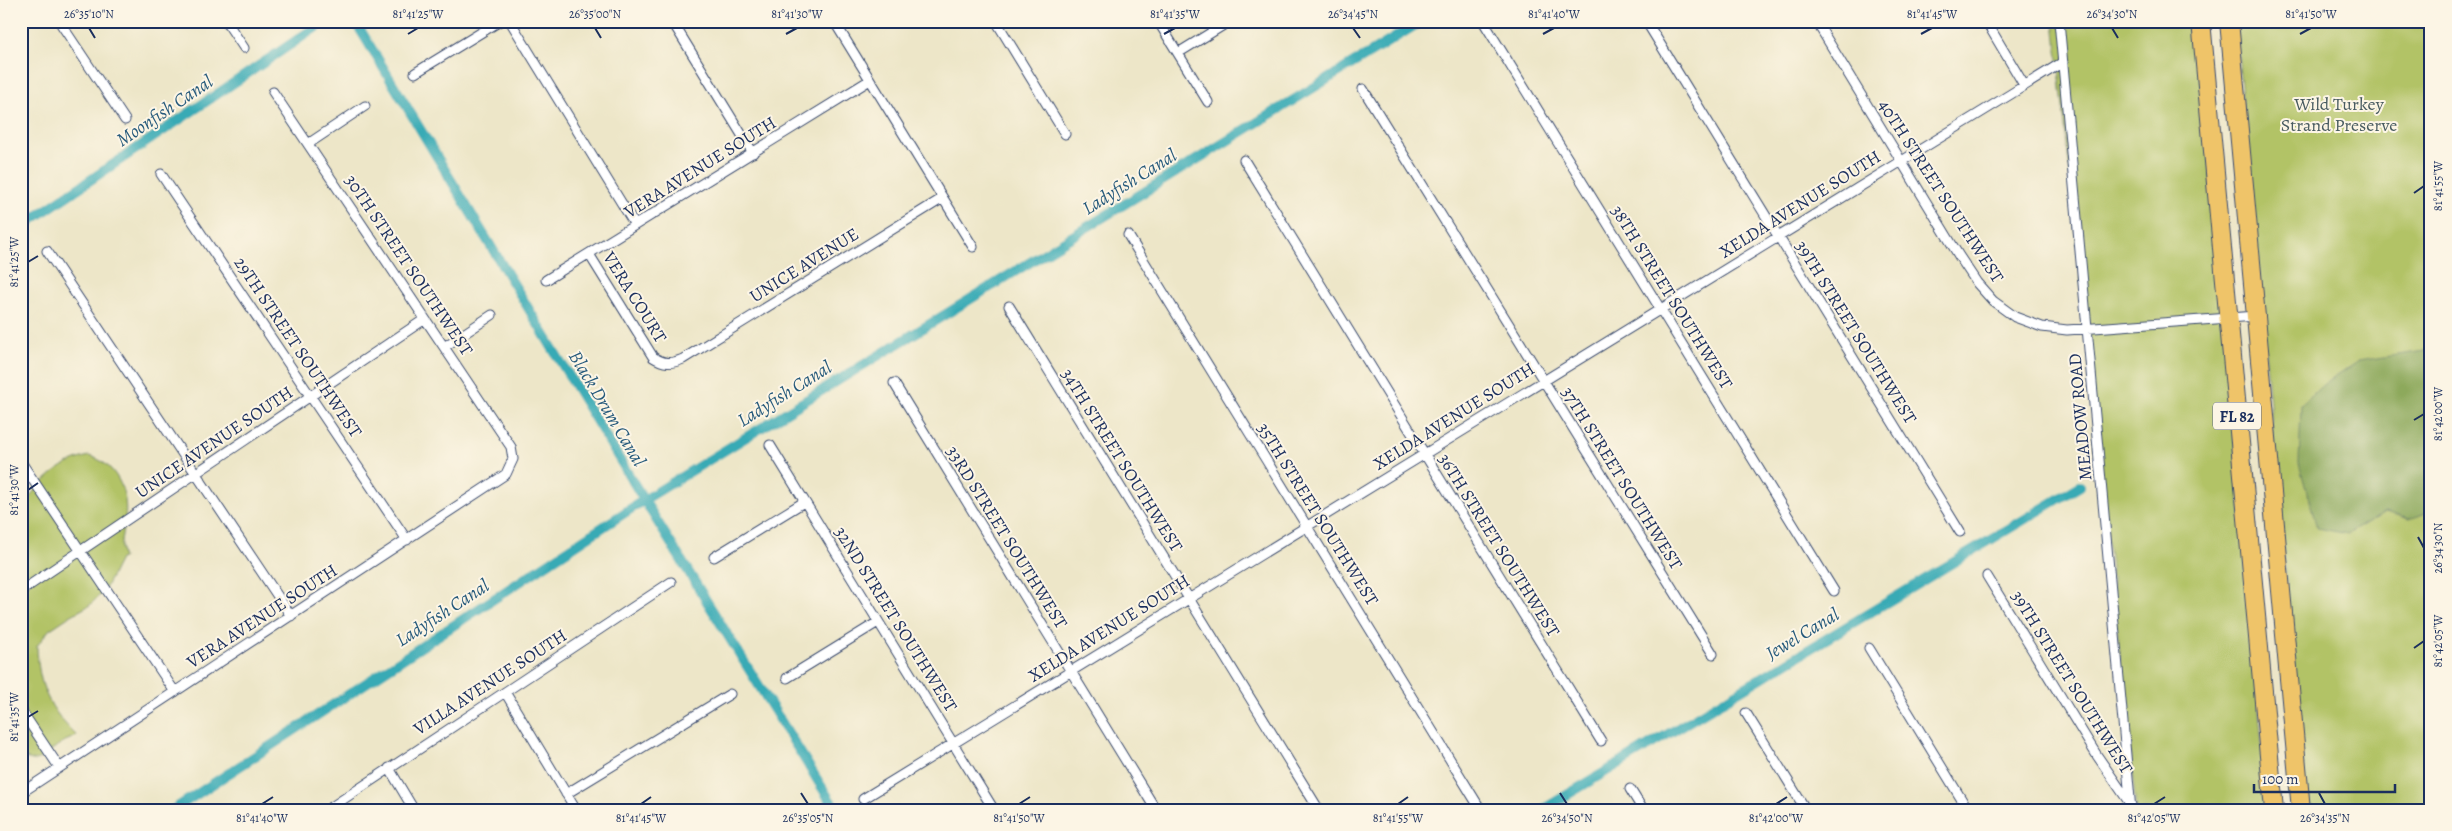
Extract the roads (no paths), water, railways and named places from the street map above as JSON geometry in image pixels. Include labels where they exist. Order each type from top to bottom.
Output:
[{"type":"highway","name":"FL 82","points":[[2201,21],[2274,810]]},
{"type":"highway","name":"FL 82","points":[[2229,21],[2301,810]]},
{"type":"highway","points":[[2264,709],[2276,730],[2283,810]]},
{"type":"street","points":[[59,21],[125,120]]},
{"type":"street","points":[[226,21],[244,48]]},
{"type":"street","points":[[415,73],[500,21]]},
{"type":"street","points":[[510,21],[635,225]]},
{"type":"street","points":[[672,21],[753,153]]},
{"type":"street","points":[[996,21],[1065,134]]},
{"type":"street","points":[[1158,21],[1208,102]]},
{"type":"street","points":[[1178,53],[1230,21]]},
{"type":"street","name":"38TH STREET SOUTHWEST","points":[[1483,21],[1834,590]]},
{"type":"street","name":"39TH STREET SOUTHWEST","points":[[1646,21],[1960,532]]},
{"type":"street","name":"40TH STREET SOUTHWEST","points":[[1816,21],[1977,283],[1993,301],[2015,316],[2042,327],[2067,330],[2256,316]]},
{"type":"street","points":[[1986,21],[2024,85]]},
{"type":"street","name":"MEADOW ROAD","points":[[2059,21],[2131,807]]},
{"type":"street","points":[[835,22],[973,247]]},
{"type":"street","name":"XELDA AVENUE SOUTH","points":[[863,798],[2063,62]]},
{"type":"street","name":"VERA AVENUE SOUTH","points":[[546,280],[870,80]]},
{"type":"street","name":"37TH STREET SOUTHWEST","points":[[1363,89],[1542,381],[1713,654]]},
{"type":"street","name":"30TH STREET SOUTHWEST","points":[[273,92],[511,447],[513,459]]},
{"type":"street","points":[[308,144],[365,106]]},
{"type":"street","name":"36TH STREET SOUTHWEST","points":[[1244,160],[1601,741]]},
{"type":"street","name":"29TH STREET SOUTHWEST","points":[[161,174],[407,540]]},
{"type":"street","name":"UNICE AVENUE","points":[[683,358],[943,198]]},
{"type":"street","name":"35TH STREET SOUTHWEST","points":[[1128,235],[1481,810]]},
{"type":"street","points":[[47,251],[291,616]]},
{"type":"street","name":"VERA COURT","points":[[589,254],[653,357],[662,362],[672,363],[683,358]]},
{"type":"street","name":"34TH STREET SOUTHWEST","points":[[1009,306],[1319,810]]},
{"type":"street","points":[[444,347],[492,315]]},
{"type":"street","name":"UNICE AVENUE SOUTH","points":[[21,591],[425,319]]},
{"type":"street","name":"33RD STREET SOUTHWEST","points":[[894,383],[1156,810]]},
{"type":"street","name":"32ND STREET SOUTHWEST","points":[[770,445],[994,810]]},
{"type":"street","name":"VERA AVENUE SOUTH","points":[[21,792],[506,474],[513,459]]},
{"type":"street","points":[[21,462],[175,692]]},
{"type":"street","points":[[714,557],[804,502]]},
{"type":"street","name":"39TH STREET SOUTHWEST","points":[[1987,576],[2096,754],[2131,807]]},
{"type":"street","name":"VILLA AVENUE SOUTH","points":[[326,810],[671,582]]},
{"type":"street","points":[[787,678],[878,622]]},
{"type":"street","points":[[1868,648],[1968,810]]},
{"type":"street","points":[[505,692],[576,810]]},
{"type":"street","points":[[566,794],[730,694]]},
{"type":"street","points":[[21,710],[59,768]]},
{"type":"street","points":[[1746,713],[1806,810]]},
{"type":"street","points":[[389,768],[414,810]]},
{"type":"street","points":[[1630,789],[1643,810]]},
{"type":"waterway","name":"Moonfish Canal","points":[[21,227],[325,21]]},
{"type":"waterway","name":"Black Drum Canal","points":[[355,21],[644,500],[836,810]]},
{"type":"waterway","name":"Ladyfish Canal","points":[[173,810],[644,500],[1422,21]]},
{"type":"waterway","name":"Jewel Canal","points":[[1542,810],[2080,486]]},
{"type":"park label","name":"Wild Turkey Strand Preserve","points":[[2339,114]]}]
